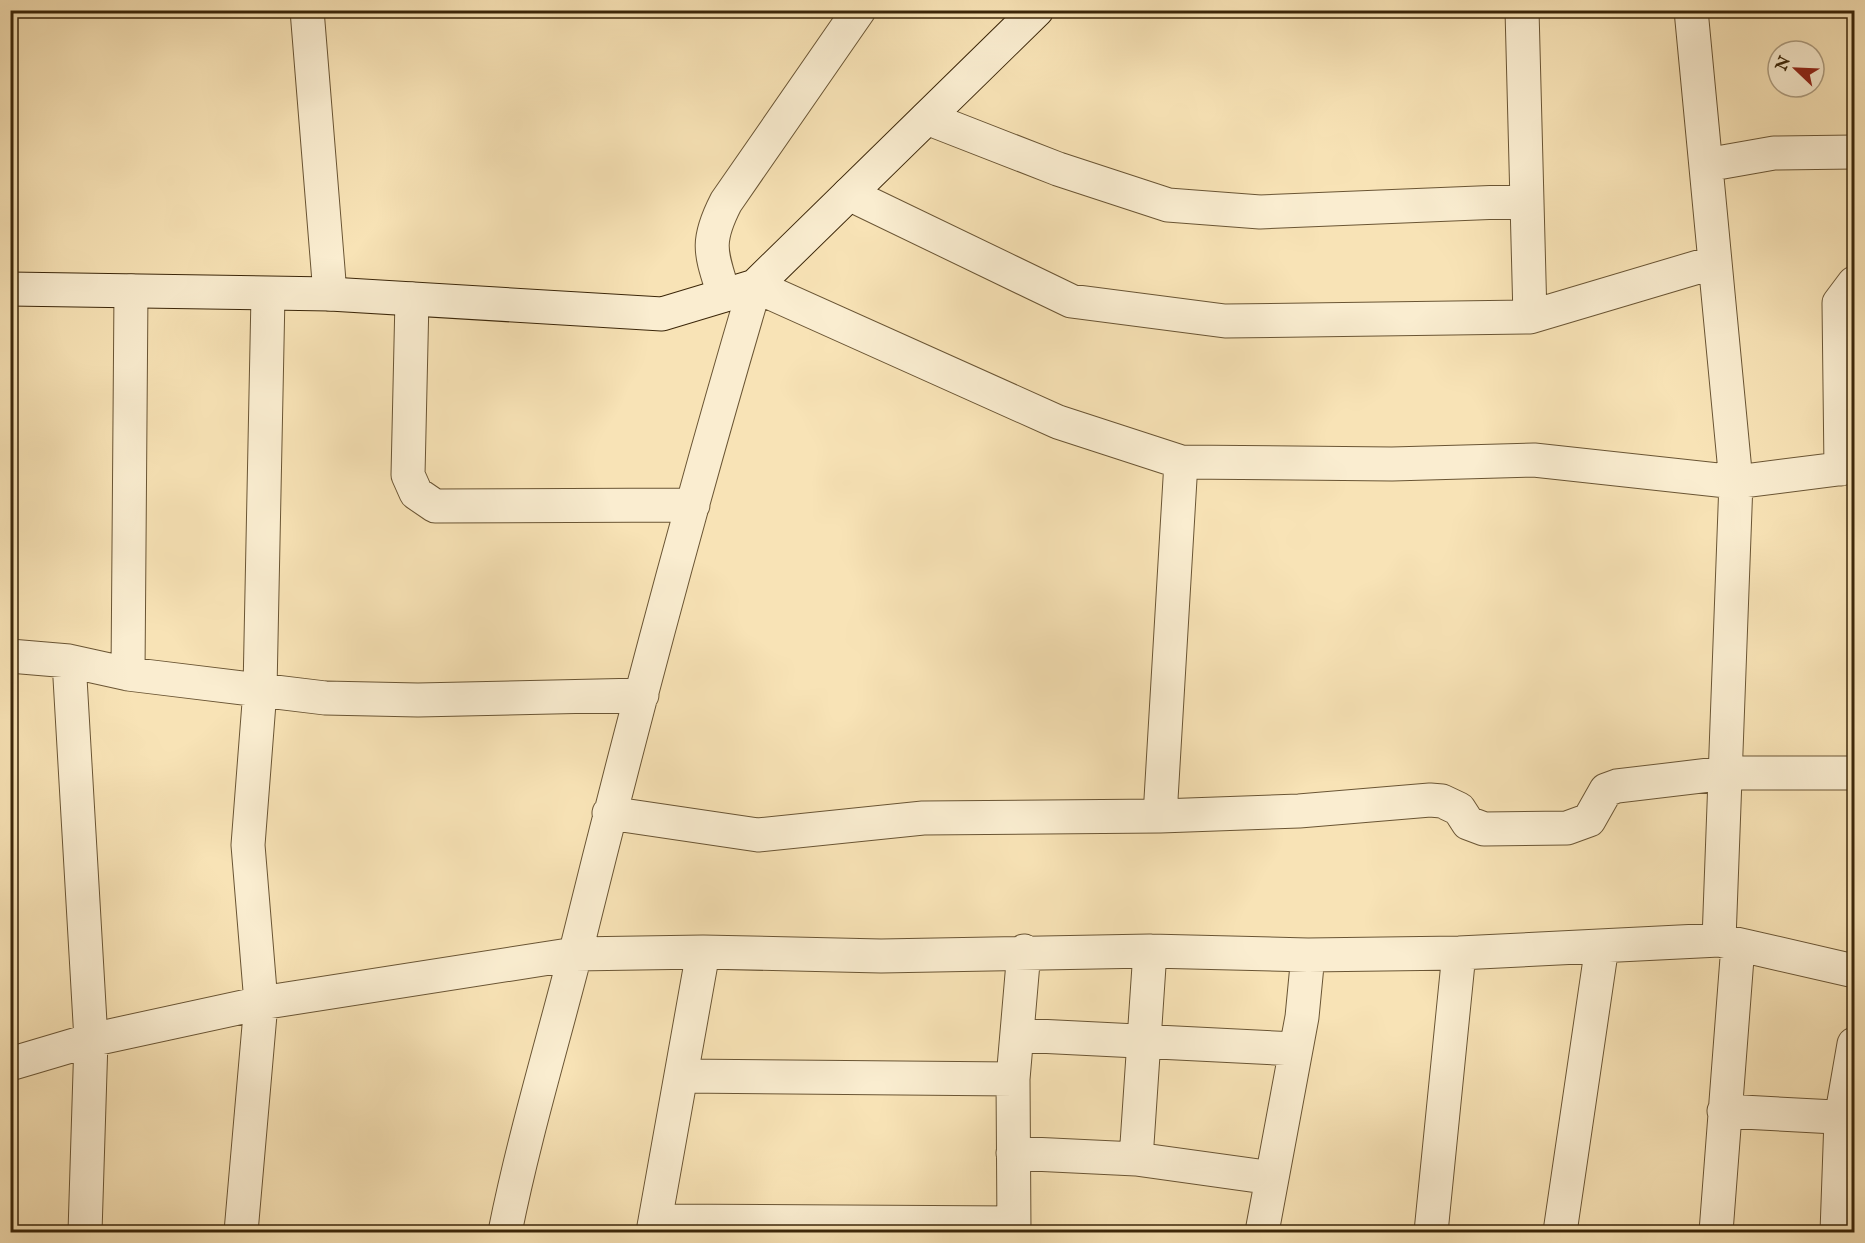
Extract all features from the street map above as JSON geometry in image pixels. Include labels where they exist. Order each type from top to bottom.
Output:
[{"type":"street","points":[[308,10],[330,294]]},
{"type":"street","points":[[724,296],[711,252],[714,224],[726,202],[859,10]]},
{"type":"street","points":[[10,289],[268,295],[330,294],[662,314],[755,286],[1037,10]]},
{"type":"street","points":[[1522,10],[1530,317]]},
{"type":"street","points":[[1691,10],[1736,482],[1726,773],[1728,942],[1724,1111],[1716,1233]]},
{"type":"street","points":[[927,118],[1058,169],[1168,205],[1260,212],[1527,201]]},
{"type":"street","points":[[1706,165],[1774,153],[1854,152]]},
{"type":"street","points":[[849,194],[1071,301],[1225,321],[1530,317],[1715,262]]},
{"type":"street","points":[[755,286],[1058,422],[1181,462],[1380,464],[1534,460],[1736,482],[1848,468],[1839,303],[1854,283]]},
{"type":"street","points":[[505,1233],[521,1152],[575,954],[609,813],[755,286]]},
{"type":"street","points":[[128,674],[131,291]]},
{"type":"street","points":[[241,1233],[261,1003],[248,845],[260,690],[268,295]]},
{"type":"street","points":[[412,299],[408,475],[416,493],[435,506],[693,505]]},
{"type":"street","points":[[1161,816],[1181,462]]},
{"type":"street","points":[[10,656],[69,661],[128,674],[325,698],[418,700],[642,695]]},
{"type":"street","points":[[69,661],[91,1040],[86,1233]]},
{"type":"street","points":[[609,813],[758,835],[923,818],[1161,816],[1299,811],[1430,800],[1442,801],[1459,809],[1468,823],[1484,829],[1568,828],[1589,819],[1606,790],[1617,786],[1726,773],[1854,773]]},
{"type":"street","points":[[10,1064],[91,1040],[261,1003],[575,954],[703,952],[880,956],[1024,951],[1150,951],[1308,955],[1728,942],[1854,971]]},
{"type":"street","points":[[1560,1233],[1602,946]]},
{"type":"street","points":[[703,952],[654,1227],[1014,1228],[1013,1079],[1024,951]]},
{"type":"street","points":[[1136,1159],[1150,951]]},
{"type":"street","points":[[1431,1233],[1459,952]]},
{"type":"street","points":[[1263,1233],[1302,1017],[1308,955]]},
{"type":"street","points":[[1017,1035],[1295,1049]]},
{"type":"street","points":[[1837,1233],[1854,1044]]},
{"type":"street","points":[[681,1076],[1013,1079]]},
{"type":"street","points":[[1724,1111],[1848,1118]]},
{"type":"street","points":[[1012,1153],[1136,1159],[1272,1178]]}]
